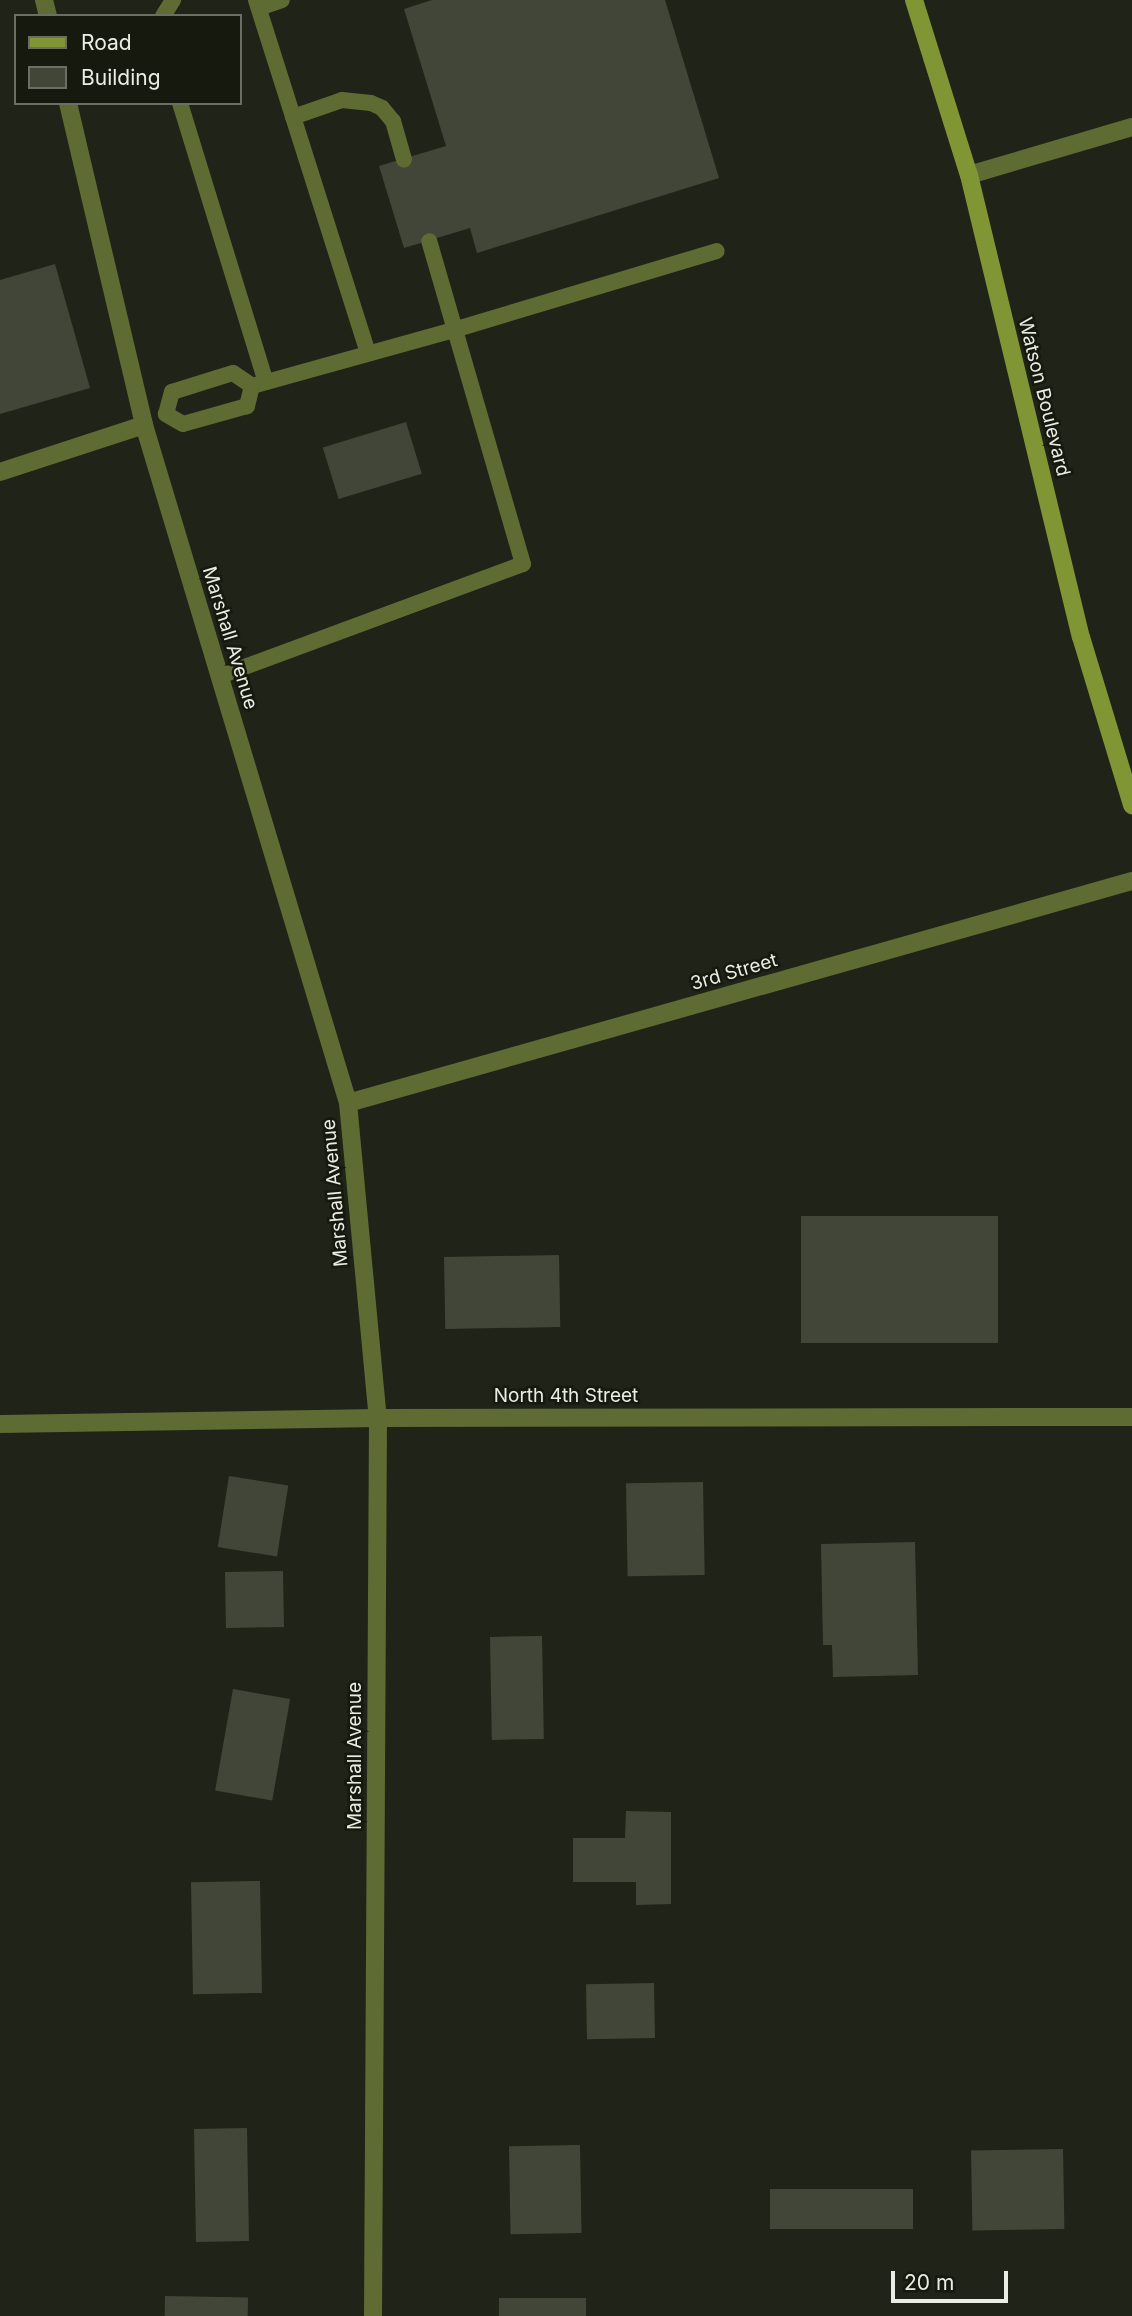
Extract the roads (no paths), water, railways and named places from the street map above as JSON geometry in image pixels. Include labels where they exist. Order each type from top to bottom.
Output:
[{"type":"main road","name":"Watson Boulevard","points":[[914,0],[969,176],[1081,637],[1132,805]]},
{"type":"street","name":"Marshall Avenue","points":[[68,105],[144,425],[348,1103],[378,1418],[373,2316]]},
{"type":"street","points":[[969,176],[1132,127]]},
{"type":"street","points":[[0,472],[144,425]]},
{"type":"street","name":"3rd Street","points":[[348,1103],[1132,881]]},
{"type":"street","name":"North 4th Street","points":[[0,1423],[378,1418],[1132,1417]]},
{"type":"lane","points":[[282,0],[258,4],[368,353]]},
{"type":"lane","points":[[293,117],[342,100],[371,103],[382,108],[393,121],[404,159]]},
{"type":"lane","points":[[166,414],[183,424],[247,406],[259,384],[181,105]]},
{"type":"lane","points":[[220,676],[523,564],[475,407],[457,329],[429,241]]},
{"type":"lane","points":[[144,425],[166,414],[172,392],[233,373],[259,384],[457,329],[717,251]]}]
